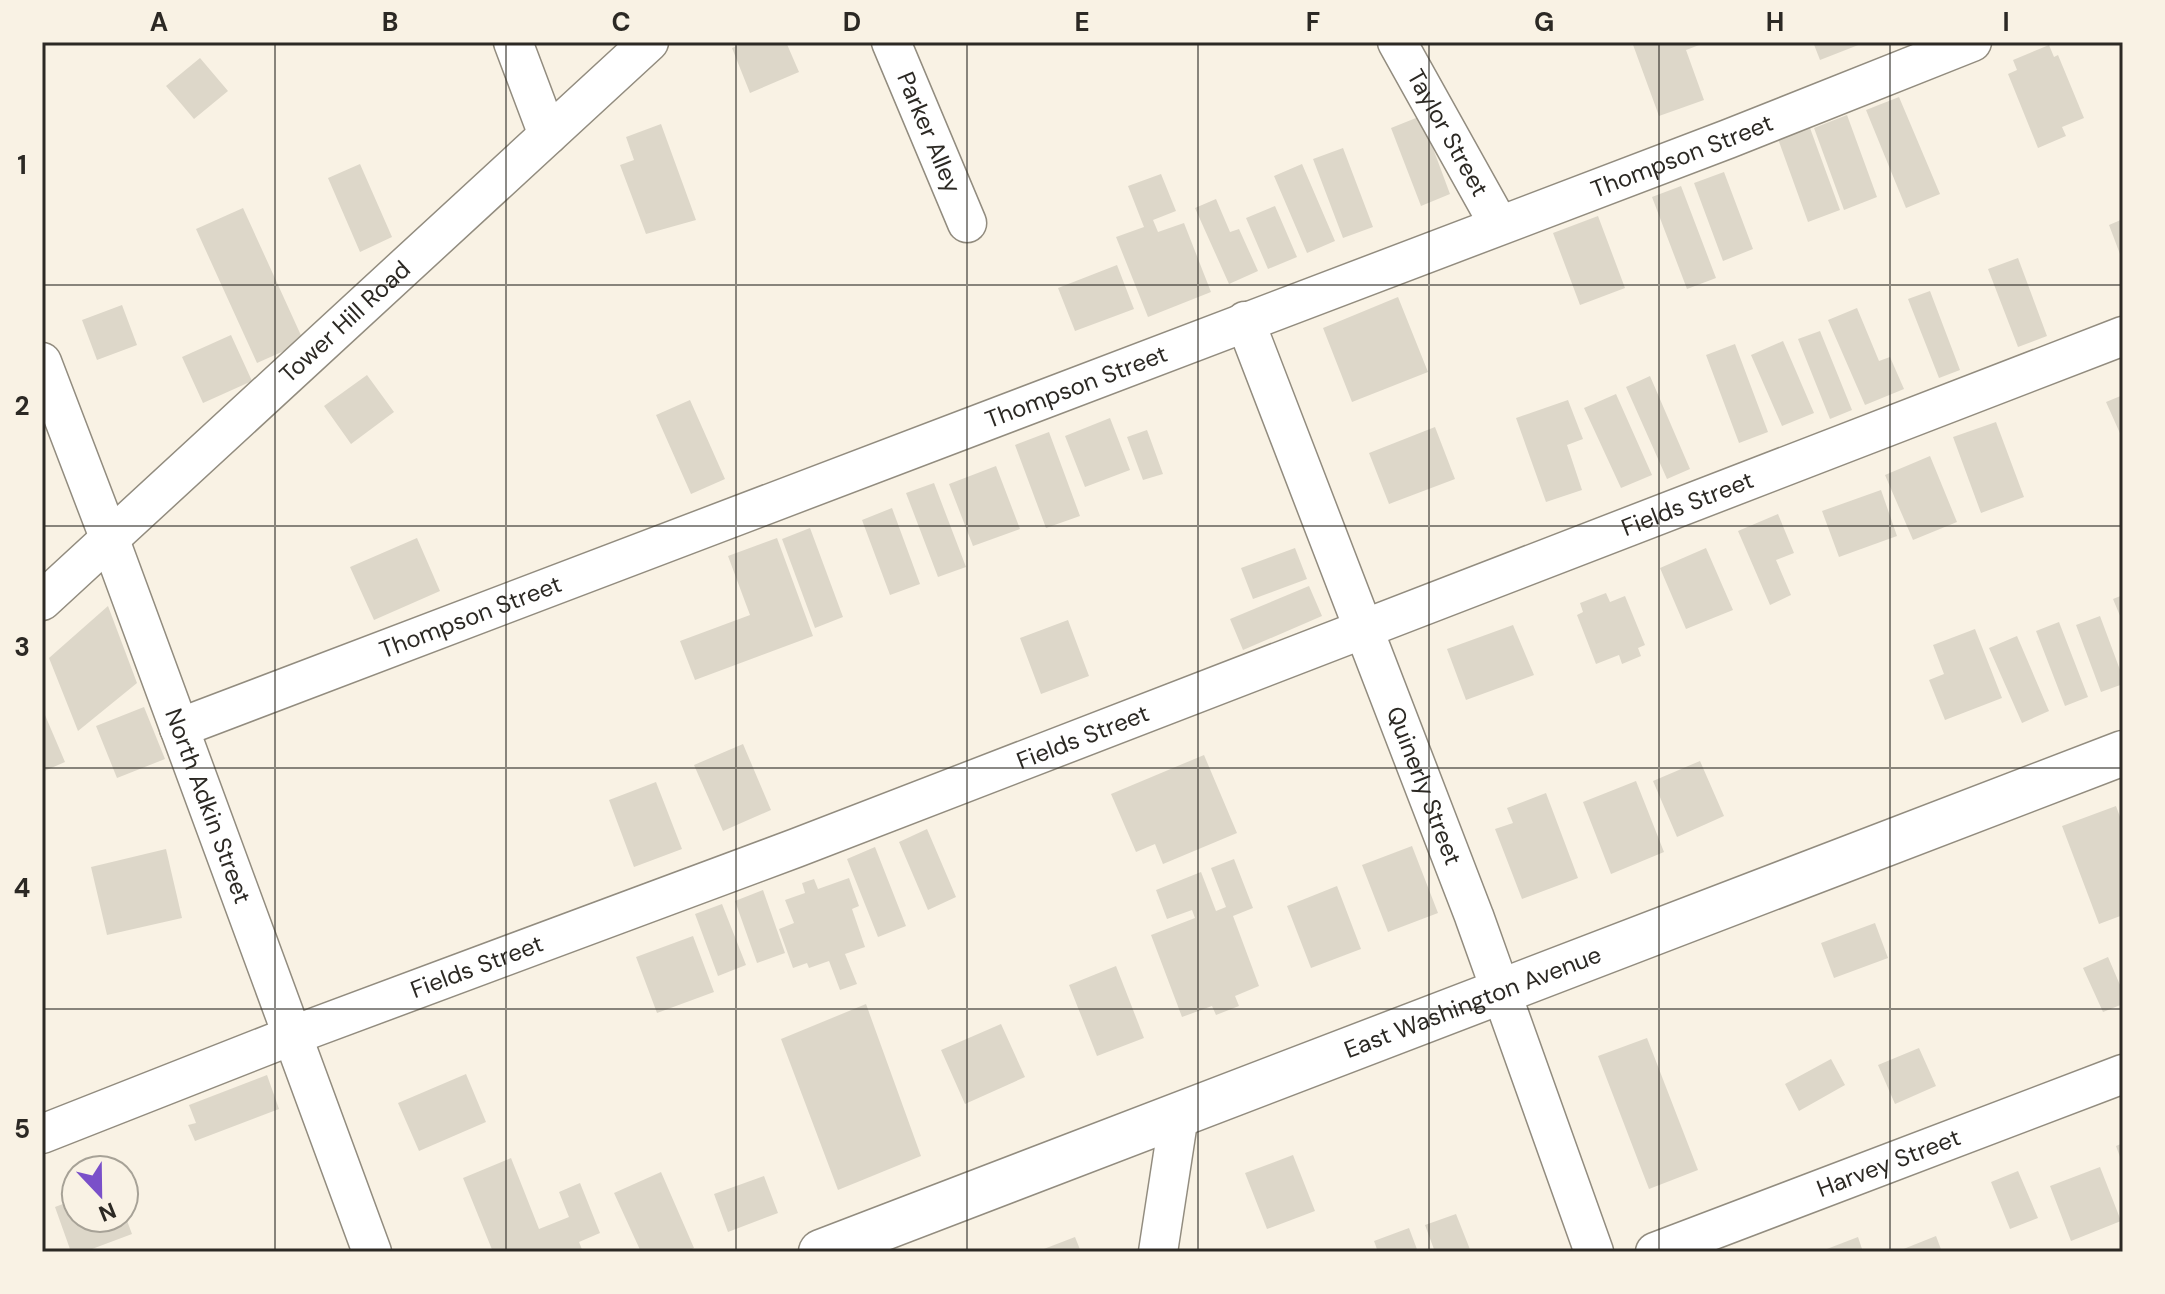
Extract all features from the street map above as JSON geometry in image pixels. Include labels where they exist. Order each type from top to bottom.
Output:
[{"type":"street","points":[[513,42],[548,135]]},
{"type":"street","name":"Tower Hill Road","points":[[42,601],[649,42]]},
{"type":"street","name":"Parker Alley","points":[[891,42],[967,223]]},
{"type":"street","name":"Taylor Street","points":[[1397,42],[1499,225]]},
{"type":"street","name":"Thompson Street","points":[[179,728],[1728,139],[1972,42]]},
{"type":"street","name":"Quinerly Street","points":[[1245,321],[1502,991],[1594,1252]]},
{"type":"street","name":"Fields Street","points":[[42,1134],[291,1036],[796,848],[2123,336]]},
{"type":"street","name":"North Adkin Street","points":[[42,362],[372,1252]]},
{"type":"street","name":"East Washington Avenue","points":[[831,1250],[2123,753]]},
{"type":"street","name":"Harvey Street","points":[[1655,1252],[2123,1074]]},
{"type":"street","points":[[1158,1252],[1179,1115]]},
{"type":"building","points":[[747,42],[786,42],[799,72],[750,93],[732,48]]},
{"type":"building","points":[[1632,42],[1707,42],[1686,50],[1704,100],[1659,116]]},
{"type":"building","points":[[1813,42],[1866,42],[1820,60]]},
{"type":"building","points":[[2049,45],[2054,57],[2058,55],[2084,118],[2062,127],[2066,136],[2038,148],[2008,74],[2017,70],[2013,60]]},
{"type":"building","points":[[200,58],[228,91],[194,119],[166,86]]},
{"type":"building","points":[[1899,97],[1940,194],[1906,208],[1866,110]]},
{"type":"building","points":[[1847,115],[1877,197],[1844,210],[1814,128]]},
{"type":"building","points":[[1421,116],[1450,194],[1421,206],[1391,128]]},
{"type":"building","points":[[661,124],[696,220],[646,234],[620,165],[634,160],[626,137]]},
{"type":"building","points":[[1810,128],[1840,210],[1808,222],[1778,139]]},
{"type":"building","points":[[1343,148],[1373,227],[1343,238],[1313,159]]},
{"type":"building","points":[[360,164],[392,237],[360,252],[328,178]]},
{"type":"building","points":[[1302,164],[1335,241],[1307,253],[1274,176]]},
{"type":"building","points":[[1724,172],[1753,249],[1723,261],[1694,183]]},
{"type":"building","points":[[1161,174],[1176,211],[1153,220],[1158,232],[1184,223],[1211,292],[1148,317],[1116,237],[1144,227],[1128,186]]},
{"type":"building","points":[[1681,186],[1716,278],[1687,289],[1652,197]]},
{"type":"building","points":[[1216,199],[1230,232],[1239,229],[1258,271],[1229,284],[1195,208]]},
{"type":"building","points":[[1275,206],[1297,257],[1268,269],[1246,218]]},
{"type":"building","points":[[243,208],[304,342],[257,363],[196,229]]},
{"type":"building","points":[[1598,216],[1625,288],[1580,305],[1553,233]]},
{"type":"building","points":[[2123,219],[2123,262],[2109,225]]},
{"type":"building","points":[[2018,258],[2047,336],[2018,347],[1988,269]]},
{"type":"building","points":[[1117,265],[1134,309],[1075,331],[1058,288]]},
{"type":"building","points":[[1930,291],[1960,370],[1939,378],[1908,299]]},
{"type":"building","points":[[1398,297],[1428,372],[1352,402],[1323,328]]},
{"type":"building","points":[[122,305],[137,345],[97,360],[82,320]]},
{"type":"building","points":[[1857,308],[1879,361],[1890,357],[1904,389],[1865,405],[1828,320]]},
{"type":"building","points":[[1820,331],[1852,410],[1830,419],[1798,339]]},
{"type":"building","points":[[231,335],[252,381],[203,403],[182,357]]},
{"type":"building","points":[[1783,341],[1814,413],[1782,426],[1751,355]]},
{"type":"building","points":[[1735,344],[1768,432],[1739,443],[1706,355]]},
{"type":"building","points":[[367,375],[394,412],[351,444],[324,406]]},
{"type":"building","points":[[1650,376],[1690,469],[1667,479],[1626,387]]},
{"type":"building","points":[[1616,394],[1652,475],[1621,488],[1584,408]]},
{"type":"building","points":[[2123,395],[2123,440],[2106,402]]},
{"type":"building","points":[[690,400],[725,479],[691,494],[656,415]]},
{"type":"building","points":[[1568,400],[1583,439],[1567,445],[1582,490],[1546,502],[1516,418]]},
{"type":"building","points":[[1110,418],[1130,470],[1085,487],[1065,436]]},
{"type":"building","points":[[1996,422],[2024,497],[1981,513],[1953,437]]},
{"type":"building","points":[[1435,427],[1455,479],[1389,504],[1369,453]]},
{"type":"building","points":[[1147,430],[1163,474],[1143,480],[1127,437]]},
{"type":"building","points":[[1049,432],[1080,516],[1046,528],[1015,445]]},
{"type":"building","points":[[1930,456],[1957,522],[1913,540],[1885,475]]},
{"type":"building","points":[[996,466],[1020,529],[973,546],[949,484]]},
{"type":"building","points":[[934,483],[966,567],[938,577],[906,493]]},
{"type":"building","points":[[1881,490],[1897,536],[1839,557],[1822,511]]},
{"type":"building","points":[[892,508],[920,584],[890,595],[862,520]]},
{"type":"building","points":[[1778,514],[1794,553],[1776,560],[1791,595],[1770,605],[1738,531]]},
{"type":"building","points":[[810,528],[843,617],[815,628],[782,539]]},
{"type":"building","points":[[417,538],[440,591],[374,620],[350,567]]},
{"type":"building","points":[[777,538],[813,636],[695,680],[680,641],[750,615],[728,556]]},
{"type":"building","points":[[1295,548],[1307,579],[1253,599],[1241,568]]},
{"type":"building","points":[[1706,548],[1733,610],[1686,629],[1660,568]]},
{"type":"building","points":[[1309,586],[1322,616],[1243,650],[1230,619]]},
{"type":"building","points":[[1606,593],[1610,602],[1625,596],[1645,645],[1638,648],[1641,656],[1622,664],[1619,655],[1596,664],[1577,615],[1583,612],[1580,603]]},
{"type":"building","points":[[2123,595],[2123,623],[2113,599]]},
{"type":"building","points":[[108,606],[137,683],[78,731],[49,658]]},
{"type":"building","points":[[2100,616],[2123,678],[2123,684],[2101,692],[2076,625]]},
{"type":"building","points":[[1068,620],[1089,676],[1041,694],[1020,638]]},
{"type":"building","points":[[2059,622],[2088,697],[2065,706],[2036,631]]},
{"type":"building","points":[[1513,625],[1534,675],[1466,700],[1447,649]]},
{"type":"building","points":[[1975,629],[2002,698],[1945,720],[1929,680],[1944,674],[1933,645]]},
{"type":"building","points":[[2017,636],[2049,711],[2022,723],[1989,648]]},
{"type":"building","points":[[144,707],[165,759],[117,778],[96,726]]},
{"type":"building","points":[[42,708],[65,762],[42,772]]},
{"type":"building","points":[[743,744],[771,810],[723,831],[694,765]]},
{"type":"building","points":[[1204,755],[1237,833],[1163,864],[1155,844],[1136,852],[1111,794]]},
{"type":"building","points":[[1700,761],[1724,816],[1677,837],[1653,781]]},
{"type":"building","points":[[1636,781],[1664,852],[1611,874],[1583,802]]},
{"type":"building","points":[[656,782],[682,849],[634,867],[609,800]]},
{"type":"building","points":[[1546,793],[1578,878],[1522,899],[1495,829],[1513,823],[1507,808]]},
{"type":"building","points":[[2116,806],[2123,825],[2123,915],[2099,924],[2062,826]]},
{"type":"building","points":[[927,829],[956,897],[928,910],[899,842]]},
{"type":"building","points":[[1412,846],[1438,913],[1388,932],[1362,865]]},
{"type":"building","points":[[875,847],[906,926],[878,937],[847,859]]},
{"type":"building","points":[[166,849],[182,918],[107,935],[91,867]]},
{"type":"building","points":[[1234,859],[1253,908],[1233,916],[1259,986],[1235,996],[1239,1006],[1216,1015],[1212,1006],[1182,1017],[1151,935],[1195,918],[1192,910],[1167,919],[1156,890],[1201,872],[1216,911],[1226,907],[1211,868]]},
{"type":"building","points":[[849,878],[859,906],[852,909],[865,947],[845,954],[857,984],[840,990],[829,961],[809,968],[807,963],[793,968],[779,929],[794,923],[785,900],[805,893],[802,883],[814,879],[818,889]]},
{"type":"building","points":[[1337,886],[1361,949],[1311,968],[1287,906]]},
{"type":"building","points":[[763,890],[785,953],[757,963],[735,901]]},
{"type":"building","points":[[722,904],[746,965],[718,976],[695,914]]},
{"type":"building","points":[[1875,923],[1888,958],[1834,978],[1821,943]]},
{"type":"building","points":[[693,936],[714,992],[657,1013],[636,957]]},
{"type":"building","points":[[2108,957],[2123,992],[2123,1004],[2103,1012],[2083,968]]},
{"type":"building","points":[[1116,966],[1144,1038],[1097,1056],[1069,985]]},
{"type":"building","points":[[866,1004],[921,1156],[838,1190],[781,1039]]},
{"type":"building","points":[[1001,1024],[1025,1077],[965,1104],[941,1050]]},
{"type":"building","points":[[1647,1038],[1698,1170],[1649,1189],[1598,1056]]},
{"type":"building","points":[[1919,1048],[1936,1086],[1895,1104],[1878,1065]]},
{"type":"building","points":[[1831,1059],[1845,1085],[1799,1111],[1785,1084]]},
{"type":"building","points":[[466,1074],[486,1122],[419,1151],[398,1103]]},
{"type":"building","points":[[267,1075],[279,1109],[195,1141],[188,1125],[196,1123],[189,1105]]},
{"type":"building","points":[[2123,1143],[2123,1165],[2116,1146]]},
{"type":"building","points":[[1293,1155],[1315,1211],[1267,1229],[1245,1173]]},
{"type":"building","points":[[511,1158],[539,1229],[569,1217],[559,1192],[580,1183],[600,1233],[579,1242],[583,1252],[493,1252],[463,1178]]},
{"type":"building","points":[[2100,1167],[2121,1221],[2071,1241],[2050,1186]]},
{"type":"building","points":[[2018,1171],[2038,1218],[2010,1229],[1991,1182]]},
{"type":"building","points":[[661,1172],[694,1248],[685,1252],[641,1252],[614,1193]]},
{"type":"building","points":[[764,1176],[778,1213],[728,1232],[714,1194]]},
{"type":"building","points":[[1456,1214],[1471,1252],[1435,1252],[1425,1225]]},
{"type":"building","points":[[1409,1228],[1418,1252],[1378,1252],[1374,1241]]},
{"type":"building","points":[[65,1234],[132,1234],[84,1252],[71,1252]]},
{"type":"building","points":[[1936,1236],[1942,1252],[1896,1252]]},
{"type":"building","points":[[1075,1237],[1081,1252],[1036,1252]]},
{"type":"building","points":[[1858,1237],[1863,1252],[1819,1252]]}]
